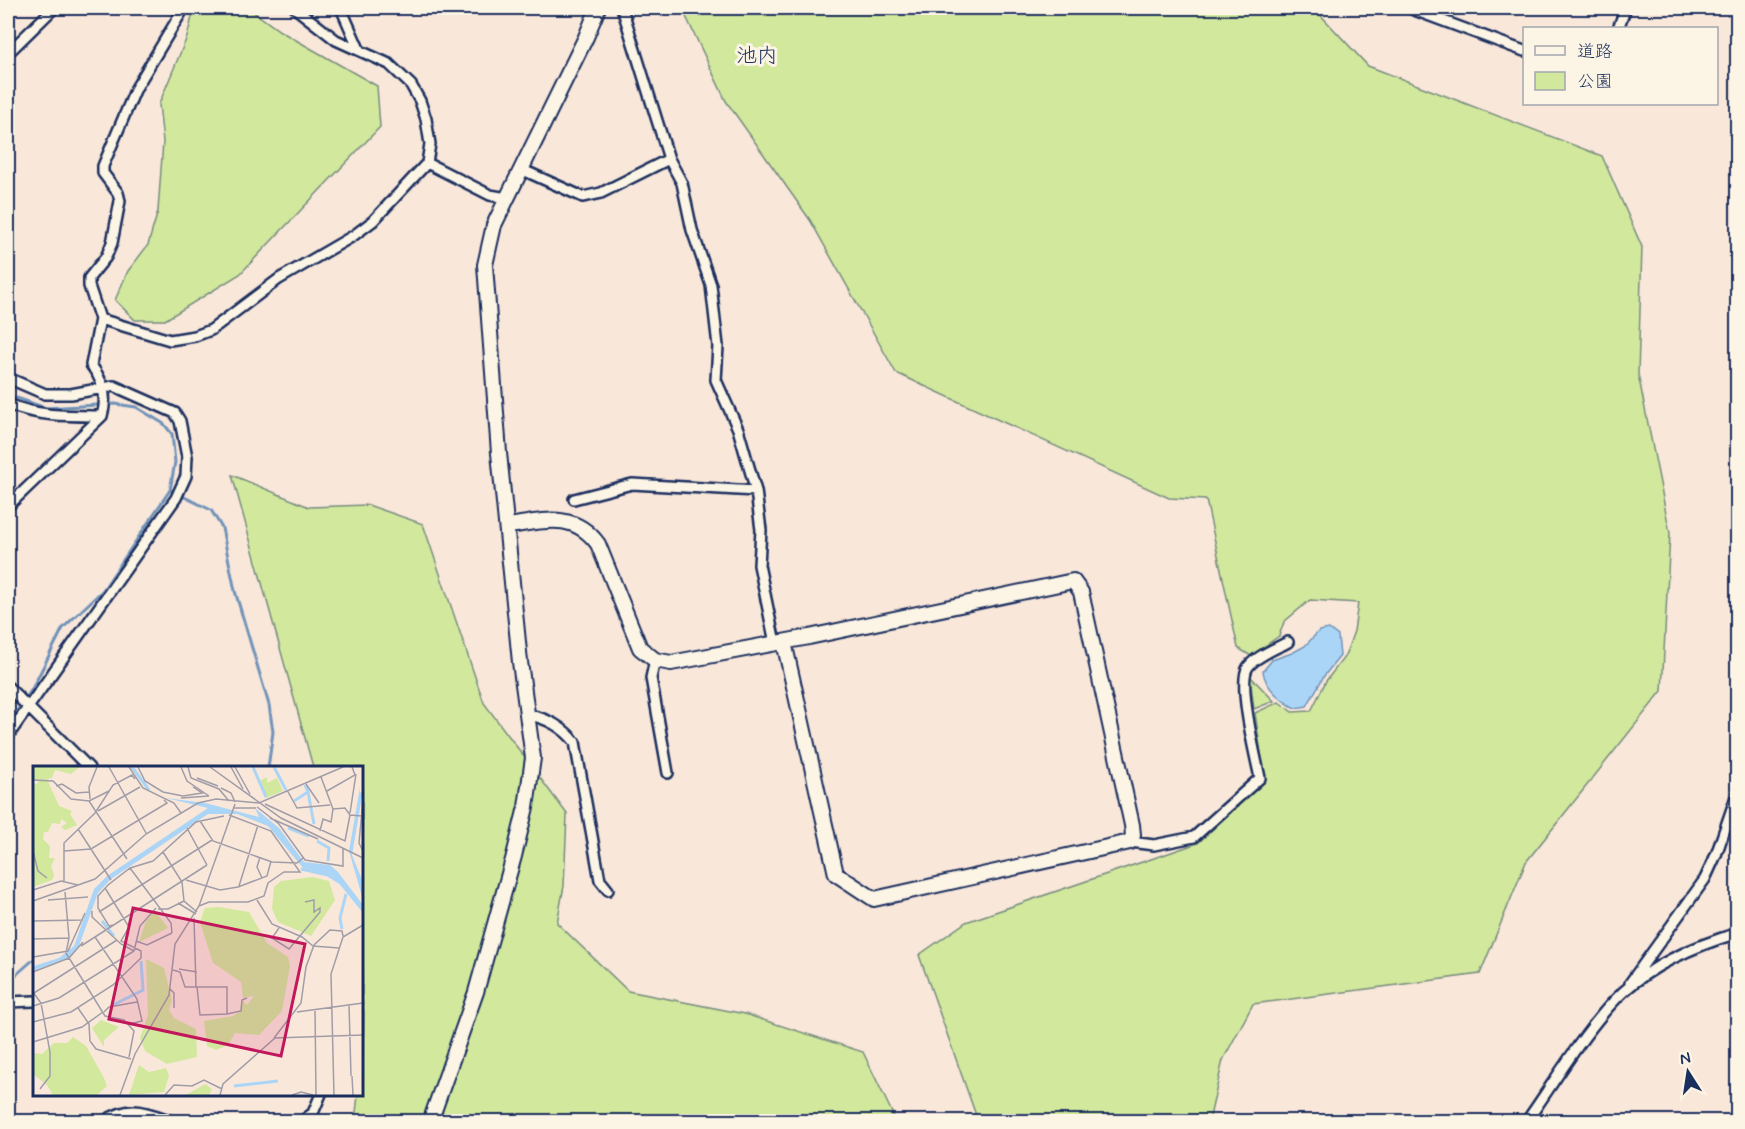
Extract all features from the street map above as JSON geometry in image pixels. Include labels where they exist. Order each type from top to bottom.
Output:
[{"type":"street","points":[[8,53],[54,8]]},
{"type":"street","points":[[8,506],[103,413],[104,392],[91,364],[100,320],[89,286],[89,278],[106,257],[112,243],[120,201],[118,193],[102,173],[103,166],[136,88],[184,8]]},
{"type":"street","points":[[100,320],[171,340],[195,336],[211,330],[279,279],[353,236],[373,221],[428,163],[430,144],[426,119],[411,85],[389,64],[336,40],[295,8]]},
{"type":"street","points":[[341,8],[359,49]]},
{"type":"street","points":[[430,1122],[476,992],[526,807],[533,758],[519,652],[499,453],[485,265],[494,225],[523,170],[598,8]]},
{"type":"street","points":[[621,8],[669,159],[681,183],[692,230],[711,285],[718,346],[716,380],[738,429],[756,491],[761,530],[759,565],[836,874],[874,899],[1130,842],[1154,845],[1194,837],[1260,778],[1246,702],[1246,670],[1250,664],[1288,642]]},
{"type":"street","points":[[1415,8],[1414,10],[1523,51]]},
{"type":"street","points":[[1618,27],[1626,8]]},
{"type":"street","points":[[523,170],[584,197],[601,193],[669,159]]},
{"type":"street","points":[[428,163],[490,195],[507,198]]},
{"type":"street","points":[[8,378],[45,393],[104,392],[114,386],[175,413],[180,421],[187,457],[186,476],[178,494],[24,704],[8,736]]},
{"type":"street","points":[[8,404],[31,414],[103,413]]},
{"type":"street","points":[[574,499],[632,484],[756,491]]},
{"type":"street","points":[[508,526],[566,521],[589,532],[598,544],[632,634],[640,648],[655,660],[685,662],[1073,581],[1081,592],[1133,831],[1130,842]]},
{"type":"street","points":[[655,660],[651,678],[668,773]]},
{"type":"street","points":[[8,687],[87,766]]},
{"type":"street","points":[[527,715],[537,716],[566,730],[576,742],[600,880],[608,890]]},
{"type":"street","points":[[1526,1122],[1705,879],[1716,855],[1737,791]]},
{"type":"street","points":[[1623,992],[1673,958],[1711,941],[1737,933]]},
{"type":"street","points":[[8,1002],[33,1001]]},
{"type":"street","points":[[301,1122],[313,1113],[321,1096]]},
{"type":"street","points":[[103,1122],[117,1112],[130,1109],[175,1122]]},
{"type":"green space","points":[[198,8],[248,8],[280,31],[377,86],[380,127],[240,274],[165,320],[135,320],[115,300],[128,271],[148,245],[158,211],[163,142],[159,104],[187,37],[193,13]]},
{"type":"green space","points":[[682,8],[1314,8],[1368,66],[1602,156],[1642,247],[1638,374],[1670,533],[1662,691],[1526,862],[1480,974],[1253,1004],[1223,1060],[1209,1121],[978,1121],[919,955],[966,922],[1198,843],[1265,780],[1255,713],[1279,702],[1292,712],[1311,711],[1326,681],[1345,656],[1354,631],[1358,603],[1310,600],[1284,622],[1279,636],[1251,656],[1238,648],[1206,500],[1169,498],[896,373],[810,220],[726,101]]},
{"type":"green space","points":[[232,475],[309,507],[368,505],[423,524],[484,703],[567,814],[564,886],[557,923],[628,991],[745,1014],[863,1052],[896,1121],[355,1121],[358,1096],[363,1096],[363,766],[313,766]]},
{"type":"green space","points":[[1250,676],[1274,701],[1254,709]]},
{"type":"water","points":[[1329,629],[1338,636],[1340,656],[1324,676],[1307,706],[1295,708],[1274,692],[1264,677],[1263,671],[1272,660],[1305,646],[1319,631]]},
{"type":"waterway","points":[[8,395],[46,408],[115,404],[136,407],[164,424],[172,434],[175,462],[170,490],[103,590],[63,628],[32,689],[8,724]]},
{"type":"waterway","points":[[170,490],[211,510],[222,528],[235,591],[269,705],[273,732],[268,766]]},
{"type":"waterway","points":[[8,982],[33,960]]},
{"type":"district","name":"池内","points":[[757,56]]}]
